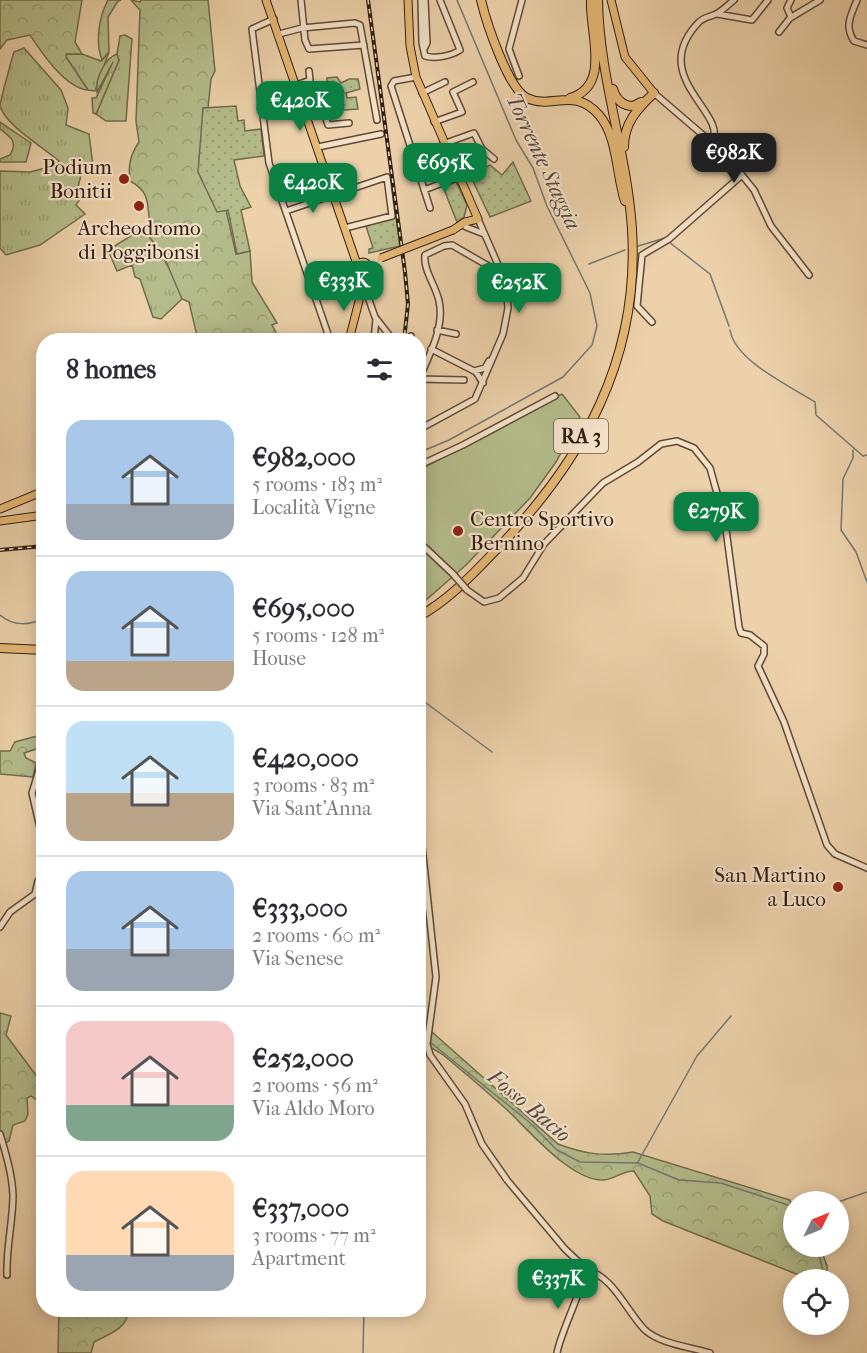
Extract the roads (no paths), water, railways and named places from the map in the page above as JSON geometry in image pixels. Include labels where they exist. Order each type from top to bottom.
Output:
[{"type":"highway","points":[[595,0],[616,97],[622,103],[633,106],[652,92]]},
{"type":"highway","points":[[566,99],[582,92],[594,73],[595,0]]},
{"type":"highway","name":"RA 3","points":[[426,607],[464,577],[539,499],[577,444],[606,381],[626,297],[629,258],[625,201],[597,44],[595,0]]},
{"type":"highway","name":"RA 3","points":[[426,611],[468,580],[542,502],[580,446],[609,383],[623,336],[632,279],[632,228],[595,0]]},
{"type":"highway","points":[[482,2],[519,92],[532,100],[566,99],[589,105],[605,123],[625,201]]},
{"type":"highway","points":[[632,228],[632,203],[624,137],[631,118],[652,92]]},
{"type":"highway","points":[[0,646],[36,648]]},
{"type":"main road","points":[[363,267],[478,219],[443,144],[416,77],[411,58],[408,0]]},
{"type":"main road","points":[[611,0],[627,60],[652,92]]},
{"type":"main road","points":[[269,3],[352,249],[363,267],[362,290],[351,333]]},
{"type":"main road","points":[[465,225],[469,213],[469,200]]},
{"type":"main road","points":[[0,509],[36,494]]},
{"type":"main road","points":[[0,521],[36,516]]},
{"type":"street","points":[[301,0],[303,28],[307,46],[312,50],[364,45]]},
{"type":"street","points":[[423,0],[422,43],[424,52]]},
{"type":"street","points":[[411,58],[424,52],[450,55],[460,50],[440,0]]},
{"type":"street","points":[[519,76],[509,49],[522,0]]},
{"type":"street","points":[[711,142],[714,137],[712,128],[679,62],[684,44],[704,18],[717,14],[734,0]]},
{"type":"street","points":[[717,14],[752,20],[768,0]]},
{"type":"street","points":[[791,0],[786,7],[791,17]]},
{"type":"street","points":[[779,32],[791,17],[820,0]]},
{"type":"street","points":[[857,0],[848,22],[848,29],[854,41],[867,45]]},
{"type":"street","points":[[274,19],[252,29],[269,163],[328,333]]},
{"type":"street","points":[[279,34],[303,28],[358,23],[362,28],[377,120]]},
{"type":"street","points":[[297,85],[310,80],[309,71]]},
{"type":"street","points":[[416,77],[395,81],[391,86],[430,208]]},
{"type":"street","points":[[422,93],[445,82]]},
{"type":"street","points":[[434,122],[462,112],[453,92],[473,82]]},
{"type":"street","points":[[652,92],[711,142],[742,175],[755,192],[771,226],[809,275]]},
{"type":"street","points":[[262,107],[321,104],[328,125],[349,123]]},
{"type":"street","points":[[443,144],[474,133],[482,149],[494,159]]},
{"type":"street","points":[[318,147],[381,134]]},
{"type":"street","points":[[417,170],[449,157]]},
{"type":"street","points":[[652,322],[637,306],[642,255],[669,239],[742,175]]},
{"type":"street","points":[[286,211],[387,177],[392,216],[345,228]]},
{"type":"street","points":[[424,190],[458,177]]},
{"type":"street","points":[[426,426],[472,402],[497,351],[508,312],[504,275],[478,219]]},
{"type":"street","points":[[465,225],[486,235]]},
{"type":"street","points":[[426,362],[437,330],[440,304],[426,265],[426,255],[444,246],[452,245],[504,275]]},
{"type":"street","points":[[485,264],[495,253]]},
{"type":"street","points":[[362,290],[368,297],[375,317],[388,333]]},
{"type":"street","points":[[374,333],[375,317]]},
{"type":"street","points":[[437,330],[456,334]]},
{"type":"street","points":[[431,349],[474,371],[481,376],[483,383]]},
{"type":"street","points":[[474,371],[486,368],[497,351]]},
{"type":"street","points":[[426,379],[464,380]]},
{"type":"street","points":[[426,462],[463,446],[555,396]]},
{"type":"street","points":[[426,549],[467,590],[484,602],[499,598],[523,578],[544,544],[603,483],[638,462],[661,444],[677,441],[694,448],[707,461],[722,506],[739,627],[741,633],[750,635],[765,646],[758,666],[784,722],[826,845],[835,854],[867,868]]},
{"type":"street","points":[[36,780],[32,793],[36,810]]},
{"type":"street","points":[[426,884],[436,977],[427,1044],[430,1055],[465,1104],[482,1144],[507,1180],[585,1269],[595,1273],[619,1294],[644,1328],[653,1336],[710,1353]]},
{"type":"street","points":[[0,927],[10,912],[35,894],[36,890]]},
{"type":"street","points":[[0,1134],[11,1175],[13,1194],[6,1249],[7,1275]]},
{"type":"street","points":[[557,1353],[563,1327],[582,1284],[585,1269]]},
{"type":"waterway","name":"Torrente Staggia","points":[[426,450],[449,440],[563,377],[592,345],[597,326],[590,293],[547,206],[533,168],[516,140],[457,0]]},
{"type":"waterway","points":[[638,246],[665,238]]},
{"type":"waterway","points":[[669,242],[710,274],[729,326]]},
{"type":"waterway","points":[[589,264],[625,250]]},
{"type":"waterway","points":[[730,330],[734,341],[752,362],[815,402],[816,415],[863,456],[867,455]]},
{"type":"waterway","points":[[853,450],[853,458],[843,479],[841,530],[856,552],[867,582]]},
{"type":"waterway","name":"Torrente Staggia","points":[[0,615],[21,624],[36,621]]},
{"type":"waterway","points":[[426,703],[492,752]]},
{"type":"waterway","points":[[638,1162],[697,1056],[731,1016]]},
{"type":"waterway","name":"Fosso Bacio","points":[[430,1042],[529,1122],[557,1150],[580,1162],[638,1163],[679,1180],[721,1183],[783,1203]]},
{"type":"waterway","name":"Fosso Bacio","points":[[849,1198],[867,1192]]},
{"type":"waterway","points":[[820,1257],[822,1269]]},
{"type":"waterway","points":[[363,1353],[364,1317]]},
{"type":"railway","points":[[368,0],[405,272],[408,304],[405,333]]},
{"type":"railway","points":[[0,550],[36,547]]},
{"type":"place","name":"Podium Bonitii","points":[[124,179]]},
{"type":"place","name":"Archeodromo di Poggibonsi","points":[[139,206]]},
{"type":"place","name":"Centro Sportivo Bernino","points":[[458,531]]},
{"type":"place","name":"San Martino a Luco","points":[[838,887]]}]
